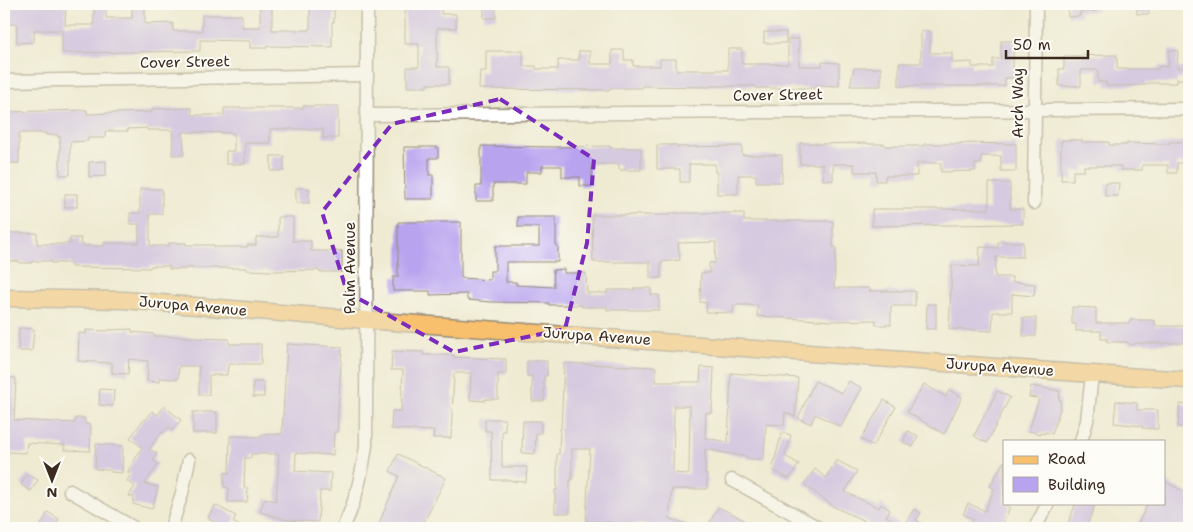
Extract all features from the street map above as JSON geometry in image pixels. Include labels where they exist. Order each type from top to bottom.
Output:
[{"type":"main road","name":"Jurupa Avenue","points":[[4,298],[124,300],[366,320],[1189,380]]},
{"type":"street","name":"Palm Avenue","points":[[343,528],[353,504],[366,446],[367,4]]},
{"type":"street","name":"Arch Way","points":[[1034,203],[1036,4]]},
{"type":"street","name":"Cover Street","points":[[4,81],[367,75]]},
{"type":"street","name":"Cover Street","points":[[367,115],[1189,109]]},
{"type":"street","points":[[1081,440],[1087,421],[1092,374]]},
{"type":"street","points":[[172,528],[189,460]]},
{"type":"street","points":[[732,480],[819,528]]},
{"type":"street","points":[[70,491],[134,528]]},
{"type":"street","points":[[1034,528],[1047,504]]},
{"type":"highlighted area","points":[[500,99],[594,159],[587,243],[565,329],[454,352],[347,292],[322,212],[392,124]]},
{"type":"building","points":[[4,4],[66,4],[65,25],[94,25],[94,4],[106,4],[106,18],[132,18],[132,4],[143,4],[145,5],[145,24],[173,23],[173,31],[202,31],[202,15],[242,15],[242,27],[260,27],[260,4],[272,4],[272,30],[310,30],[310,4],[334,4],[332,47],[267,46],[267,48],[250,48],[250,41],[200,40],[200,51],[62,53],[62,30],[34,30],[34,42],[17,43],[17,24],[4,24]]},
{"type":"building","points":[[405,4],[441,4],[441,14],[456,14],[456,28],[437,28],[437,67],[449,67],[449,84],[427,84],[427,87],[407,87],[407,67],[419,67],[419,44],[405,44]]},
{"type":"building","points":[[484,4],[496,4],[496,18],[484,18]]},
{"type":"building","points":[[1068,4],[1097,4],[1097,11],[1080,12],[1080,16],[1068,17]]},
{"type":"building","points":[[1137,4],[1149,4],[1149,14],[1137,14]]},
{"type":"building","points":[[921,31],[930,31],[930,53],[952,53],[952,63],[972,62],[972,67],[993,67],[993,59],[1001,59],[1001,41],[1013,41],[1013,78],[1005,78],[1005,86],[899,86],[899,63],[921,63]]},
{"type":"building","points":[[764,32],[786,32],[786,43],[764,43]]},
{"type":"building","points":[[788,39],[799,39],[799,66],[822,66],[822,62],[839,63],[839,86],[817,85],[817,88],[756,88],[756,86],[642,86],[642,88],[610,88],[610,90],[479,89],[480,71],[486,71],[486,51],[523,51],[523,66],[536,66],[536,69],[558,69],[558,60],[579,60],[579,51],[590,51],[590,64],[612,64],[612,50],[624,50],[624,60],[633,60],[633,66],[660,66],[660,59],[676,59],[676,70],[728,70],[728,49],[742,49],[742,64],[788,64]]},
{"type":"building","points":[[1169,50],[1178,51],[1177,68],[1189,68],[1189,79],[1177,79],[1177,83],[1106,86],[1106,82],[1098,82],[1098,70],[1081,70],[1081,86],[1059,86],[1059,69],[1064,69],[1064,56],[1117,55],[1117,69],[1159,69],[1159,66],[1168,67]]},
{"type":"building","points":[[854,68],[881,68],[881,86],[850,86]]},
{"type":"building","points":[[303,106],[338,106],[338,138],[323,138],[323,129],[270,129],[270,143],[245,143],[245,164],[226,164],[226,151],[234,151],[234,133],[183,132],[184,155],[172,155],[173,130],[147,130],[147,128],[128,129],[128,131],[105,131],[105,138],[88,138],[88,141],[70,142],[70,175],[60,175],[60,137],[58,135],[19,133],[19,163],[8,163],[8,145],[4,145],[4,112],[87,110],[87,114],[152,112],[152,109],[192,108],[192,115],[224,115],[224,108],[303,108]]},
{"type":"building","points":[[1062,140],[1109,142],[1109,145],[1189,142],[1189,163],[1177,163],[1177,173],[1168,173],[1168,165],[1142,165],[1142,170],[1121,170],[1121,166],[1084,166],[1084,171],[1073,171],[1073,180],[1061,180]]},
{"type":"building","points":[[800,143],[868,143],[885,144],[885,146],[924,146],[924,144],[960,143],[1016,144],[1016,171],[1001,171],[1001,156],[981,156],[981,164],[975,164],[975,171],[941,172],[941,163],[917,163],[917,176],[885,176],[885,181],[876,181],[876,172],[854,172],[854,164],[833,164],[833,180],[823,180],[823,164],[800,164]]},
{"type":"building","points":[[657,145],[677,145],[677,147],[742,146],[742,155],[782,155],[782,182],[756,182],[756,175],[738,175],[738,194],[717,194],[715,164],[689,164],[689,182],[680,182],[680,169],[657,169]]},
{"type":"building","points":[[481,146],[610,146],[610,148],[641,148],[641,170],[619,170],[619,164],[592,164],[592,186],[580,186],[580,177],[562,177],[562,166],[542,166],[542,172],[526,172],[526,184],[493,184],[493,201],[476,201],[476,186],[481,186]]},
{"type":"building","points":[[404,147],[438,147],[438,158],[429,158],[429,175],[433,175],[433,199],[405,199]]},
{"type":"building","points":[[271,156],[284,156],[284,171],[271,171]]},
{"type":"building","points":[[106,161],[106,176],[89,177],[89,162]]},
{"type":"building","points":[[989,183],[1010,183],[1010,209],[1023,209],[1023,224],[872,226],[872,209],[989,209]]},
{"type":"building","points":[[1105,183],[1119,183],[1118,196],[1105,196]]},
{"type":"building","points":[[296,188],[309,188],[309,203],[296,203]]},
{"type":"building","points":[[140,189],[162,189],[162,214],[150,214],[150,246],[169,246],[169,243],[186,243],[186,245],[214,245],[214,247],[247,247],[247,245],[256,245],[256,237],[278,237],[278,217],[293,217],[293,241],[311,241],[311,251],[342,251],[342,272],[319,272],[319,270],[246,270],[246,268],[169,269],[169,266],[150,266],[150,268],[71,267],[71,263],[51,263],[51,261],[19,263],[19,261],[4,261],[4,233],[37,233],[37,244],[70,244],[70,238],[81,238],[80,244],[83,244],[83,246],[104,246],[104,243],[139,243],[139,224],[130,224],[130,213],[140,213]]},
{"type":"building","points":[[65,194],[77,194],[77,207],[65,207]]},
{"type":"building","points":[[670,213],[744,213],[744,221],[833,221],[833,247],[836,247],[834,288],[869,288],[869,291],[915,291],[915,306],[891,306],[891,325],[876,325],[876,320],[833,321],[757,316],[758,306],[747,305],[734,305],[733,313],[706,312],[707,303],[700,302],[701,273],[709,273],[709,263],[715,263],[716,242],[678,243],[680,260],[661,262],[661,278],[650,278],[650,262],[593,262],[592,215],[670,215]]},
{"type":"building","points":[[518,217],[556,217],[558,262],[506,262],[506,282],[516,282],[516,285],[554,287],[553,270],[564,269],[564,273],[586,273],[587,293],[607,293],[607,290],[651,288],[651,295],[659,295],[659,310],[607,310],[607,307],[582,307],[582,305],[491,302],[467,300],[467,294],[430,295],[430,291],[393,291],[393,277],[398,277],[398,222],[461,222],[461,278],[490,280],[490,271],[495,271],[495,246],[539,246],[539,227],[518,227]]},
{"type":"building","points":[[998,242],[1023,242],[1023,257],[996,257],[995,277],[1012,277],[1012,282],[1035,284],[1034,296],[1012,294],[1012,312],[993,312],[992,331],[949,329],[952,265],[979,266],[980,247],[998,248]]},
{"type":"building","points":[[927,304],[936,304],[936,329],[926,329]]},
{"type":"building","points":[[1072,307],[1096,308],[1096,323],[1130,323],[1130,320],[1150,320],[1155,321],[1155,326],[1189,326],[1189,343],[1137,343],[1132,345],[1126,342],[1107,342],[1107,339],[1101,339],[1101,331],[1076,331],[1076,324],[1072,324]]},
{"type":"building","points":[[1023,318],[1036,318],[1036,336],[1023,336]]},
{"type":"building","points":[[19,328],[34,329],[32,351],[18,351]]},
{"type":"building","points":[[132,329],[132,332],[154,334],[154,336],[229,339],[229,344],[261,344],[261,364],[228,364],[227,375],[209,375],[209,395],[199,395],[199,366],[179,366],[178,379],[159,378],[159,382],[147,381],[148,361],[129,359],[128,374],[112,373],[112,363],[78,361],[79,333],[86,334],[86,330]]},
{"type":"building","points":[[287,344],[342,347],[337,432],[334,432],[333,455],[296,453],[295,471],[331,473],[330,491],[320,491],[318,522],[288,520],[260,512],[265,498],[276,501],[279,454],[251,454],[251,458],[245,458],[244,488],[248,488],[247,502],[228,502],[229,488],[224,487],[224,473],[229,473],[230,436],[261,437],[261,435],[282,434]]},
{"type":"building","points":[[392,351],[423,352],[423,355],[506,359],[506,374],[498,374],[498,399],[485,399],[485,401],[470,400],[471,373],[454,373],[451,438],[433,438],[434,431],[391,429],[392,411],[401,411],[403,370],[391,370]]},
{"type":"building","points":[[527,361],[547,361],[547,376],[544,376],[544,401],[532,401],[532,376],[527,376]]},
{"type":"building","points":[[564,363],[656,367],[656,382],[700,382],[701,367],[714,368],[712,413],[706,413],[705,438],[728,442],[731,373],[798,378],[795,417],[785,412],[784,425],[766,424],[764,459],[747,459],[747,457],[705,449],[707,489],[672,489],[669,518],[694,528],[651,528],[651,525],[586,521],[590,449],[572,449],[570,513],[555,513],[557,454],[559,454]],"holes":[[[674,406],[690,406],[689,474],[673,473]]]},
{"type":"building","points":[[4,377],[16,378],[14,420],[75,423],[76,418],[85,418],[85,424],[91,425],[90,451],[64,450],[65,445],[27,443],[26,453],[6,452],[6,438],[4,437]]},
{"type":"building","points":[[815,381],[842,393],[849,381],[862,388],[841,427],[815,414],[811,424],[798,418]]},
{"type":"building","points":[[253,382],[264,382],[264,397],[253,397]]},
{"type":"building","points":[[924,384],[946,397],[949,390],[962,397],[944,434],[907,412]]},
{"type":"building","points":[[1031,386],[1060,391],[1060,409],[1052,434],[1045,432],[1040,434],[1029,431],[1039,398],[1029,397]]},
{"type":"building","points":[[100,389],[114,390],[113,406],[99,405]]},
{"type":"building","points":[[997,391],[1010,397],[987,443],[974,436]]},
{"type":"building","points":[[884,400],[896,407],[873,446],[861,439]]},
{"type":"building","points":[[1116,401],[1137,403],[1137,410],[1158,410],[1158,429],[1114,423]]},
{"type":"building","points":[[1180,404],[1189,405],[1189,428],[1178,427]]},
{"type":"building","points":[[164,406],[181,420],[172,430],[168,427],[162,432],[149,449],[157,453],[153,460],[158,464],[145,484],[158,487],[152,509],[133,504],[134,497],[129,496],[135,486],[127,481],[131,473],[127,473],[142,447],[130,438],[152,411],[158,415]]},
{"type":"building","points":[[193,412],[217,412],[217,433],[193,433]]},
{"type":"building","points":[[485,419],[505,419],[505,431],[502,431],[502,467],[527,467],[526,482],[492,480],[491,431],[485,431]]},
{"type":"building","points":[[523,421],[541,421],[541,433],[536,433],[535,454],[522,453]]},
{"type":"building","points":[[908,431],[918,436],[913,447],[903,442]]},
{"type":"building","points":[[782,432],[791,435],[785,456],[799,464],[790,478],[772,470]]},
{"type":"building","points":[[96,444],[123,446],[122,473],[95,469]]},
{"type":"building","points":[[398,454],[446,478],[421,528],[377,528],[399,476],[390,471]]},
{"type":"building","points":[[836,460],[857,471],[845,492],[879,508],[881,504],[890,510],[886,516],[903,526],[914,509],[921,513],[916,520],[931,528],[875,528],[869,523],[834,507],[804,484],[815,469],[826,478]]},
{"type":"building","points":[[1003,463],[1003,504],[1010,507],[1001,528],[968,528],[973,519],[963,514],[968,503],[985,511],[994,489],[990,486]]},
{"type":"building","points":[[27,474],[38,480],[31,491],[21,485]]},
{"type":"building","points":[[1166,482],[1189,494],[1189,528],[1136,528],[1148,504],[1166,504]]},
{"type":"building","points":[[1076,504],[1096,504],[1086,528],[1066,528]]},
{"type":"building","points":[[215,505],[236,516],[233,522],[243,528],[212,528],[215,523],[208,518]]},
{"type":"building","points":[[718,507],[731,513],[758,528],[707,528]]},
{"type":"building","points":[[48,512],[59,519],[54,528],[47,528],[41,525]]}]
